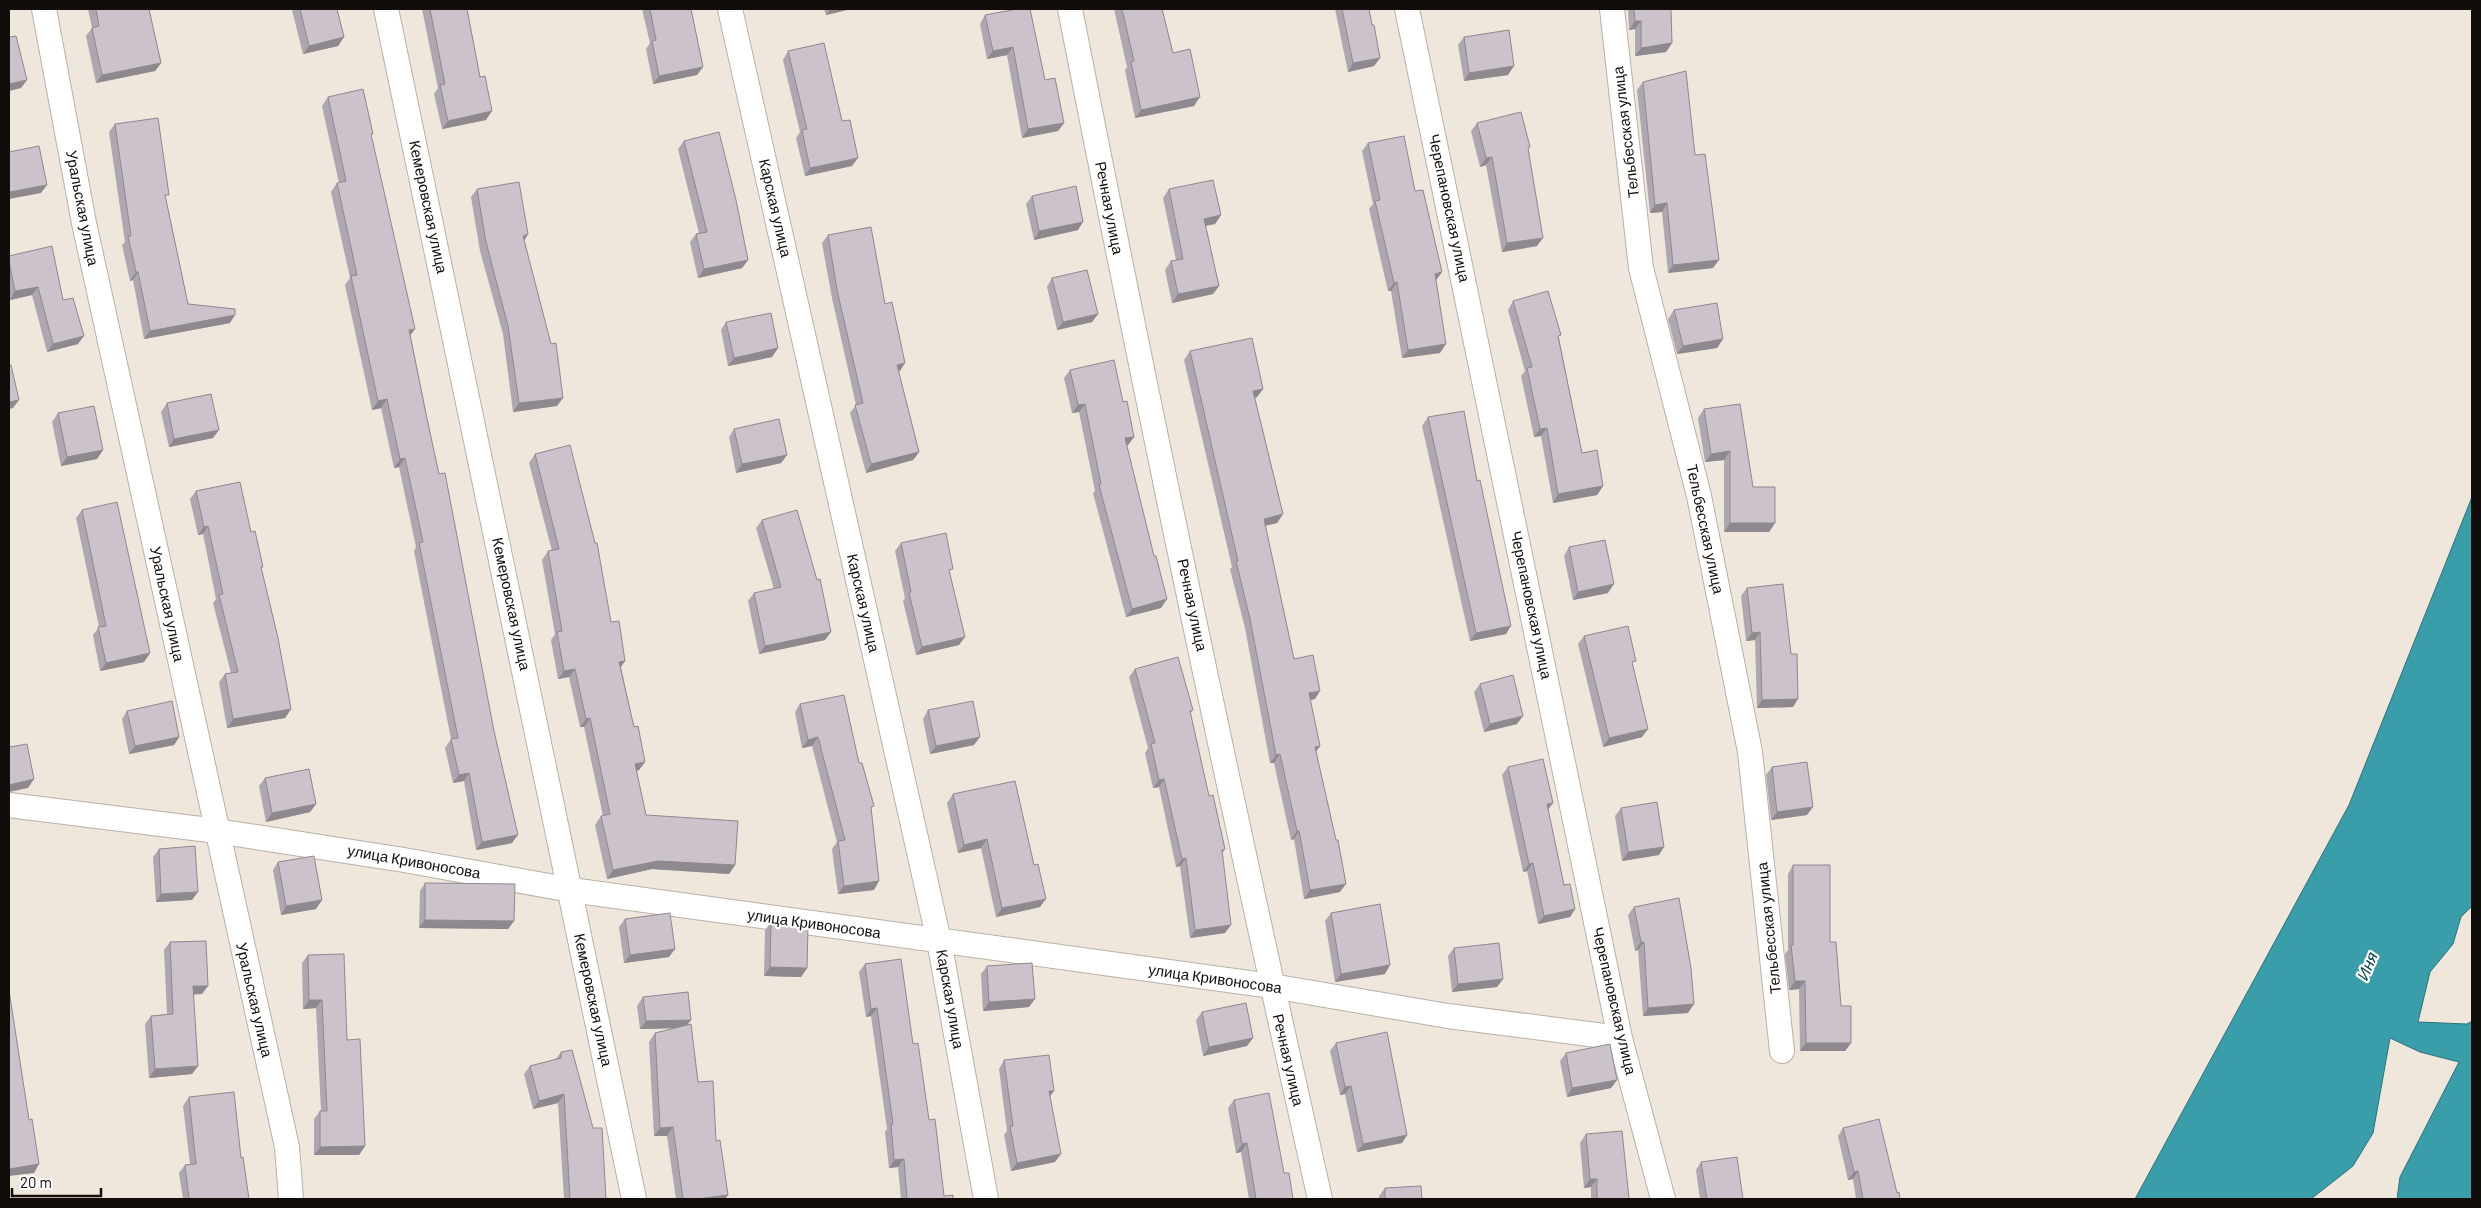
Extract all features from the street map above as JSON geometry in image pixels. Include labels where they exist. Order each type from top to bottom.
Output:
[{"type":"street","name":"Уральская улица","points":[[44,9],[84,223],[287,1147],[291,1199]]},
{"type":"street","name":"Кемеровская улица","points":[[386,9],[634,1199]]},
{"type":"street","name":"Карская улица","points":[[730,9],[939,941],[986,1199]]},
{"type":"street","name":"Речная улица","points":[[1070,9],[1120,263],[1272,986],[1320,1199]]},
{"type":"street","name":"Черепановская улица","points":[[1407,9],[1620,1038],[1663,1199]]},
{"type":"street","name":"Тельбесская улица","points":[[1612,9],[1641,268],[1699,496],[1750,752],[1782,1052]]},
{"type":"street","name":"улица Кривоносова","points":[[9,805],[217,831],[404,860],[570,890],[1272,986],[1448,1016],[1620,1038]]},
{"type":"water","name":"Иня","points":[[2472,497],[2472,906],[2461,917],[2453,944],[2430,972],[2418,1022],[2467,1024],[2472,1021],[2472,1199],[2397,1199],[2400,1177],[2459,1062],[2420,1052],[2390,1038],[2373,1133],[2353,1166],[2311,1199],[2135,1199],[2349,805]]},
{"type":"building","points":[[96,9],[149,9],[161,63],[102,75],[92,28],[99,26]]},
{"type":"building","points":[[300,9],[337,9],[344,37],[309,46]]},
{"type":"building","points":[[430,9],[467,9],[480,77],[485,76],[492,111],[448,121],[440,85],[445,84]]},
{"type":"building","points":[[650,9],[691,9],[703,67],[659,76],[652,41],[656,40]]},
{"type":"building","points":[[1017,9],[1030,9],[1045,80],[1055,78],[1064,123],[1028,129],[1013,47],[993,51],[985,15]]},
{"type":"building","points":[[1122,9],[1162,9],[1173,53],[1190,49],[1200,97],[1141,110],[1131,62],[1134,61]]},
{"type":"building","points":[[1342,9],[1369,9],[1380,58],[1353,63]]},
{"type":"building","points":[[1634,9],[1671,9],[1672,43],[1641,48],[1641,21],[1635,21]]},
{"type":"building","points":[[1509,30],[1514,66],[1469,73],[1464,37]]},
{"type":"building","points":[[16,36],[27,80],[9,84],[9,37]]},
{"type":"building","points":[[824,43],[842,121],[850,120],[858,158],[810,168],[802,130],[807,129],[788,51]]},
{"type":"building","points":[[1686,71],[1695,155],[1705,154],[1719,260],[1673,265],[1667,203],[1655,205],[1643,82]]},
{"type":"building","points":[[363,89],[373,134],[371,134],[415,329],[409,330],[426,414],[439,474],[445,473],[494,731],[518,835],[482,842],[469,773],[459,775],[451,739],[458,738],[419,543],[423,542],[405,458],[400,459],[387,399],[378,401],[351,276],[357,275],[337,183],[346,181],[328,97]]},
{"type":"building","points":[[1521,112],[1530,147],[1528,148],[1543,238],[1507,243],[1492,157],[1486,158],[1477,123]]},
{"type":"building","points":[[158,118],[169,195],[165,195],[188,304],[235,309],[235,315],[150,331],[138,272],[136,272],[128,236],[131,236],[115,124]]},
{"type":"building","points":[[719,132],[736,200],[748,260],[704,269],[696,234],[707,232],[684,141]]},
{"type":"building","points":[[1404,136],[1415,191],[1423,190],[1442,272],[1435,274],[1446,344],[1408,350],[1397,282],[1394,283],[1375,201],[1380,200],[1368,143]]},
{"type":"building","points":[[39,146],[47,185],[9,192],[9,152]]},
{"type":"building","points":[[1213,180],[1221,215],[1204,219],[1219,286],[1178,294],[1171,261],[1183,259],[1169,189]]},
{"type":"building","points":[[519,182],[528,234],[523,236],[551,344],[556,343],[563,398],[519,403],[508,326],[486,242],[477,189]]},
{"type":"building","points":[[1076,186],[1083,222],[1039,231],[1032,196]]},
{"type":"building","points":[[871,227],[885,304],[892,302],[905,363],[897,365],[919,452],[871,464],[855,405],[863,403],[837,290],[828,235]]},
{"type":"building","points":[[52,246],[63,300],[73,298],[84,336],[53,344],[38,287],[15,291],[9,262],[9,256]]},
{"type":"building","points":[[1087,270],[1098,314],[1063,322],[1052,278]]},
{"type":"building","points":[[1548,291],[1561,335],[1558,336],[1582,453],[1597,450],[1603,486],[1558,494],[1547,428],[1540,429],[1527,368],[1532,367],[1513,301]]},
{"type":"building","points":[[1717,303],[1723,339],[1683,346],[1674,310]]},
{"type":"building","points":[[771,313],[778,348],[734,358],[726,322]]},
{"type":"building","points":[[1252,338],[1263,389],[1253,391],[1283,514],[1264,519],[1294,659],[1313,655],[1320,691],[1309,693],[1320,746],[1315,747],[1336,840],[1338,840],[1346,884],[1310,890],[1299,831],[1297,831],[1280,754],[1276,755],[1250,619],[1236,561],[1238,561],[1190,351]]},
{"type":"building","points":[[1114,360],[1123,402],[1127,401],[1134,437],[1125,438],[1154,556],[1156,556],[1167,599],[1132,609],[1099,485],[1101,484],[1085,404],[1078,405],[1070,370]]},
{"type":"building","points":[[9,365],[11,365],[19,400],[9,402]]},
{"type":"building","points":[[211,394],[219,430],[174,439],[167,403]]},
{"type":"building","points":[[1740,404],[1753,487],[1775,487],[1775,523],[1730,523],[1730,451],[1711,454],[1704,409]]},
{"type":"building","points":[[94,406],[103,450],[67,457],[58,413]]},
{"type":"building","points":[[1464,411],[1477,481],[1480,480],[1511,626],[1476,633],[1428,417]]},
{"type":"building","points":[[779,419],[787,455],[742,464],[734,429]]},
{"type":"building","points":[[570,445],[595,543],[597,543],[611,622],[619,621],[625,661],[619,662],[634,727],[638,726],[645,762],[635,764],[646,815],[738,821],[735,865],[658,861],[613,870],[601,816],[610,814],[590,718],[586,719],[575,669],[564,671],[557,632],[562,631],[548,551],[559,549],[535,454]]},
{"type":"building","points":[[240,482],[251,532],[255,531],[291,709],[233,719],[225,674],[238,672],[219,595],[223,594],[208,526],[204,527],[196,491]]},
{"type":"building","points":[[117,502],[150,653],[106,663],[98,627],[106,626],[82,510]]},
{"type":"building","points":[[797,510],[817,580],[820,579],[831,632],[765,646],[754,593],[781,587],[762,520]]},
{"type":"building","points":[[946,533],[953,569],[949,570],[965,637],[922,647],[909,593],[911,592],[901,543]]},
{"type":"building","points":[[1605,540],[1614,584],[1578,592],[1569,547]]},
{"type":"building","points":[[1783,584],[1791,654],[1797,654],[1798,699],[1762,700],[1760,632],[1752,633],[1747,588]]},
{"type":"building","points":[[1628,626],[1636,661],[1632,662],[1648,729],[1609,738],[1584,636]]},
{"type":"building","points":[[1178,657],[1193,710],[1190,711],[1209,796],[1213,795],[1225,849],[1222,850],[1231,925],[1195,930],[1186,858],[1182,859],[1164,779],[1159,780],[1151,744],[1155,743],[1135,669]]},
{"type":"building","points":[[1513,675],[1523,716],[1490,724],[1480,684]]},
{"type":"building","points":[[844,695],[859,763],[862,763],[874,806],[871,807],[879,881],[844,886],[838,841],[845,840],[818,737],[808,740],[800,704]]},
{"type":"building","points":[[172,701],[179,737],[135,746],[127,711]]},
{"type":"building","points":[[973,701],[980,737],[936,746],[928,710]]},
{"type":"building","points":[[27,744],[34,779],[9,785],[9,747]]},
{"type":"building","points":[[1543,759],[1553,803],[1547,804],[1564,885],[1570,884],[1575,909],[1544,916],[1533,863],[1529,864],[1508,767]]},
{"type":"building","points":[[1807,762],[1813,807],[1777,812],[1772,767]]},
{"type":"building","points":[[309,769],[316,804],[272,813],[265,778]]},
{"type":"building","points":[[1015,781],[1034,865],[1038,864],[1046,899],[1002,908],[987,839],[964,845],[953,794]]},
{"type":"building","points":[[1657,802],[1664,847],[1628,852],[1621,808]]},
{"type":"building","points":[[195,846],[198,892],[161,894],[159,849]]},
{"type":"building","points":[[314,856],[322,900],[286,906],[278,862]]},
{"type":"building","points":[[1793,865],[1830,865],[1830,942],[1836,942],[1841,1006],[1851,1006],[1851,1043],[1806,1043],[1805,981],[1795,981],[1791,945],[1793,945]]},
{"type":"building","points":[[425,883],[515,884],[514,921],[425,920]]},
{"type":"building","points":[[1679,898],[1691,968],[1694,1004],[1648,1008],[1644,942],[1641,942],[1634,907]]},
{"type":"building","points":[[1380,904],[1390,965],[1341,974],[1331,913]]},
{"type":"building","points":[[670,913],[675,949],[630,955],[625,919]]},
{"type":"building","points":[[771,922],[808,927],[807,968],[770,967]]},
{"type":"building","points":[[206,941],[208,986],[193,986],[198,1066],[155,1069],[151,1016],[173,1014],[170,942]]},
{"type":"building","points":[[1499,943],[1503,979],[1458,984],[1454,948]]},
{"type":"building","points":[[344,954],[347,1040],[360,1039],[365,1146],[320,1147],[320,1111],[327,1111],[322,1000],[309,1000],[308,955]]},
{"type":"building","points":[[901,959],[913,1044],[918,1043],[929,1120],[935,1119],[944,1196],[953,1195],[953,1199],[907,1199],[904,1159],[894,1160],[891,1124],[893,1124],[877,1008],[871,1009],[865,964]]},
{"type":"building","points":[[1032,963],[1035,999],[989,1002],[987,966]]},
{"type":"building","points":[[9,990],[29,1120],[32,1119],[39,1164],[9,1169]]},
{"type":"building","points":[[688,992],[691,1020],[646,1021],[643,997]]},
{"type":"building","points":[[1246,1003],[1253,1038],[1209,1047],[1202,1012]]},
{"type":"building","points":[[691,1024],[698,1082],[713,1081],[716,1141],[720,1140],[728,1195],[683,1199],[673,1127],[660,1128],[655,1033]]},
{"type":"building","points":[[1387,1032],[1407,1135],[1363,1144],[1351,1086],[1345,1087],[1336,1043]]},
{"type":"building","points":[[1610,1044],[1617,1080],[1572,1088],[1566,1053]]},
{"type":"building","points":[[572,1050],[593,1128],[602,1128],[606,1199],[570,1199],[564,1094],[539,1101],[530,1066],[561,1058],[561,1052]]},
{"type":"building","points":[[1049,1055],[1054,1091],[1049,1091],[1061,1154],[1017,1163],[1010,1127],[1013,1126],[1004,1060]]},
{"type":"building","points":[[234,1092],[241,1158],[243,1157],[249,1199],[189,1199],[185,1165],[196,1164],[189,1097]]},
{"type":"building","points":[[1269,1093],[1284,1173],[1289,1173],[1293,1199],[1256,1199],[1247,1143],[1242,1144],[1234,1100]]},
{"type":"building","points":[[1879,1119],[1900,1199],[1863,1199],[1858,1171],[1854,1172],[1843,1128]]},
{"type":"building","points":[[1622,1131],[1629,1199],[1597,1199],[1597,1179],[1590,1179],[1586,1134]]},
{"type":"building","points":[[1737,1157],[1743,1199],[1707,1199],[1701,1162]]},
{"type":"building","points":[[1421,1186],[1422,1199],[1385,1199],[1385,1188]]}]
